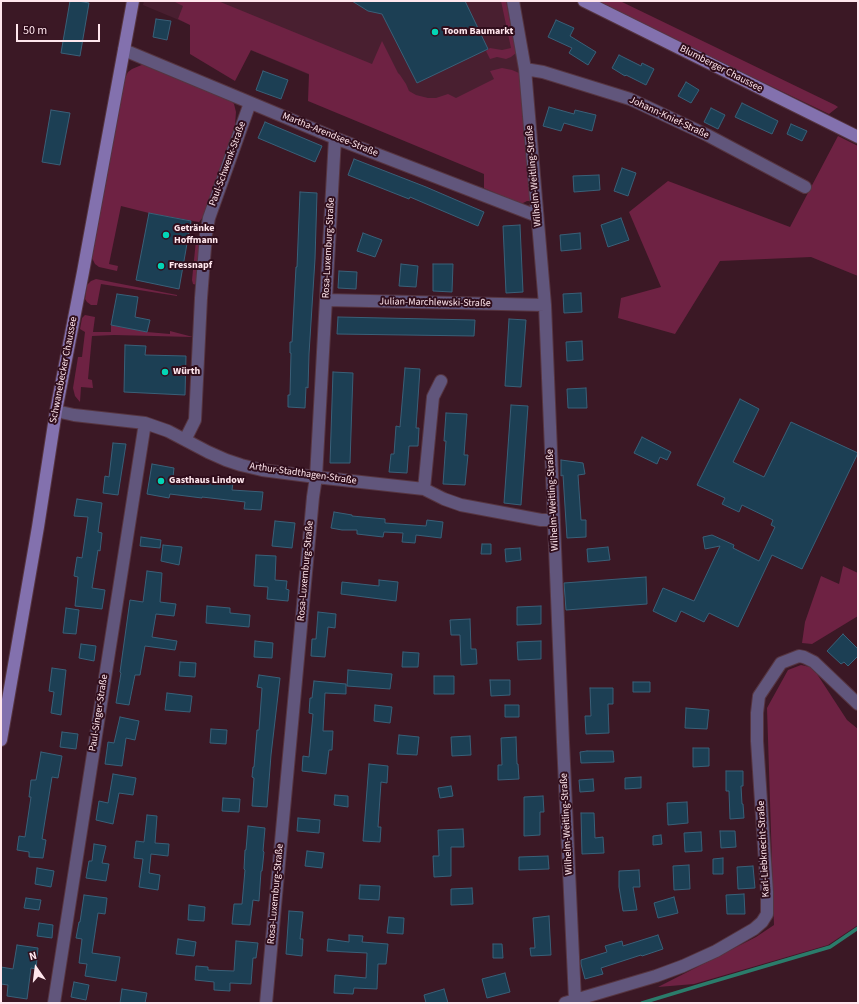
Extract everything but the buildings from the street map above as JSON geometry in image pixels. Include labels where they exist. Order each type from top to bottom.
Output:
[{"type":"main road","name":"Schwanebecker Chaussee","points":[[1,740],[38,527],[56,411],[133,1]]},
{"type":"main road","name":"Blumberger Chaussee","points":[[584,1],[858,137]]},
{"type":"street","name":"Wilhelm-Weitling-Straße","points":[[513,1],[525,69],[545,305],[554,520],[570,1002]]},
{"type":"street","name":"Martha-Arendsee-Straße","points":[[124,50],[335,138],[537,216]]},
{"type":"street","name":"Johann-Knief-Straße","points":[[525,69],[543,72],[630,99],[707,135],[805,187]]},
{"type":"street","name":"Paul-Schwenk-Straße","points":[[185,440],[195,420],[198,345],[206,234],[209,218],[250,103]]},
{"type":"street","name":"Rosa-Luxemburg-Straße","points":[[266,1003],[311,513],[316,477],[335,138]]},
{"type":"street","name":"Julian-Marchlewski-Straße","points":[[326,300],[545,305]]},
{"type":"street","points":[[424,489],[433,397],[441,381]]},
{"type":"street","name":"Arthur-Stadthagen-Straße","points":[[56,411],[74,415],[145,423],[168,431],[226,460],[262,470],[424,489],[444,499],[461,505],[541,520],[554,520]]},
{"type":"street","name":"Paul-Singer-Straße","points":[[54,1003],[145,423]]},
{"type":"street","name":"Karl-Liebknecht-Straße","points":[[570,1002],[656,976],[683,966],[716,951],[754,929],[762,922],[767,914],[767,892],[756,713],[759,696],[781,663],[798,656],[814,662],[858,704]]},
{"type":"shaded area","points":[[144,1],[506,1],[516,53],[524,78],[486,149],[143,5]]},
{"type":"shaded area","points":[[173,1],[218,1],[372,64],[382,41],[409,91],[416,95],[428,98],[436,98],[448,94],[456,98],[494,79],[490,71],[502,68],[519,73],[524,78],[531,201],[521,204],[484,188],[484,174],[308,101],[309,74],[251,50],[235,81],[190,54],[190,25],[178,19],[183,6]]},
{"type":"shaded area","points":[[501,1],[506,1],[516,53],[506,59],[497,57],[490,59],[486,51],[490,48],[502,50],[511,48]]},
{"type":"shaded area","points":[[597,1],[620,1],[838,107],[829,114],[637,22]]},
{"type":"shaded area","points":[[144,64],[230,99],[234,104],[236,112],[235,125],[204,216],[199,222],[149,213],[121,206],[109,264],[118,266],[117,271],[99,267],[95,264],[92,258],[125,78],[128,72],[132,69]]},
{"type":"shaded area","points":[[838,136],[858,146],[858,276],[811,257],[720,261],[675,334],[618,318],[621,298],[661,287],[629,212],[668,181],[790,227]]},
{"type":"shaded area","points":[[196,240],[200,240],[197,285],[193,284],[192,280]]},
{"type":"shaded area","points":[[96,279],[177,296],[101,284],[97,305],[91,305],[85,299],[87,285]]},
{"type":"shaded area","points":[[85,315],[95,317],[93,332],[111,332],[111,325],[147,332],[170,334],[170,331],[193,337],[114,335],[92,336],[88,379],[92,380],[93,388],[81,387],[80,402],[75,396],[73,388],[78,357],[82,357],[85,332],[80,329],[82,318]]},
{"type":"shaded area","points":[[843,566],[858,573],[858,616],[812,644],[802,643],[805,622],[821,576],[839,584]]},
{"type":"shaded area","points":[[801,665],[810,667],[817,674],[847,720],[858,729],[858,925],[828,945],[694,984],[658,987],[756,937],[774,925],[767,708],[788,670]]},
{"type":"waterway","points":[[642,1003],[830,947],[858,928]]},
{"type":"place","name":"Toom Baumarkt","points":[[435,32]]},
{"type":"place","name":"Getränke Hoffmann","points":[[166,235]]},
{"type":"place","name":"Fressnapf","points":[[161,266]]},
{"type":"place","name":"Würth","points":[[165,372]]},
{"type":"place","name":"Gasthaus Lindow","points":[[161,481]]}]
